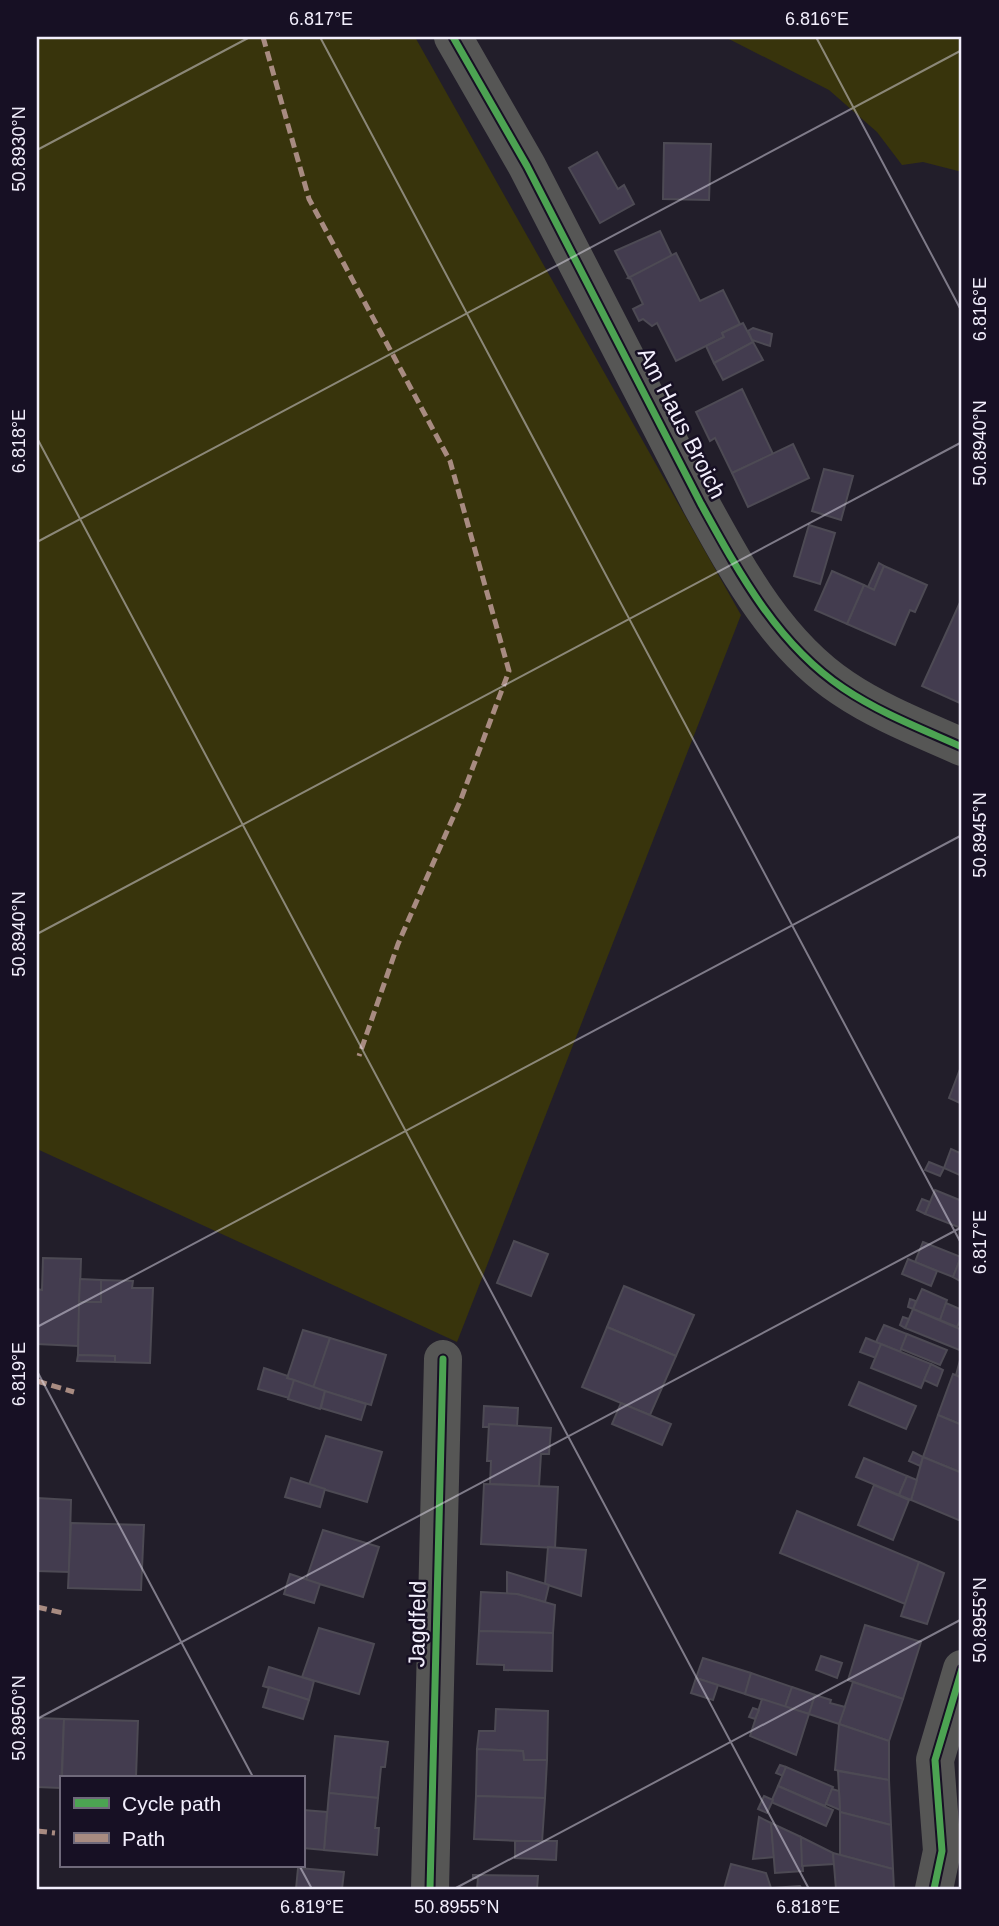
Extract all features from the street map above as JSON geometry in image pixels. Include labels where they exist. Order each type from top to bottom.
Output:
[{"type":"street","name":"Am Haus Broich","points":[[453,37],[527,166],[701,504],[730,557],[772,620],[802,653],[841,687],[882,712],[962,747]]},
{"type":"street","name":"Jagdfeld","points":[[430,1889],[443,1359]]},
{"type":"street","points":[[934,1889],[942,1851],[935,1760],[962,1669]]},
{"type":"shaded area","points":[[37,37],[415,37],[741,615],[457,1342],[37,1149]]},
{"type":"shaded area","points":[[725,37],[962,37],[962,172],[923,162],[902,165],[877,132],[829,90]]},
{"type":"building","points":[[664,143],[711,144],[709,200],[663,199]]},
{"type":"building","points":[[597,152],[618,189],[624,185],[634,204],[600,223],[569,168]]},
{"type":"building","points":[[660,231],[672,256],[629,278],[615,251]]},
{"type":"building","points":[[676,253],[700,301],[723,290],[740,324],[722,333],[724,337],[676,361],[657,323],[652,326],[643,319],[639,321],[633,309],[643,304],[628,278]]},
{"type":"building","points":[[743,323],[753,342],[714,363],[706,346],[724,337],[722,333]]},
{"type":"building","points":[[753,328],[772,334],[770,346],[752,340],[748,331]]},
{"type":"building","points":[[753,342],[763,360],[723,380],[714,363]]},
{"type":"building","points":[[742,389],[773,454],[732,473],[715,438],[710,441],[696,412]]},
{"type":"building","points":[[793,444],[809,478],[748,507],[732,473]]},
{"type":"building","points":[[824,469],[853,476],[841,520],[812,511]]},
{"type":"building","points":[[809,525],[835,533],[820,584],[794,576]]},
{"type":"building","points":[[879,563],[884,566],[874,590],[868,587]]},
{"type":"building","points":[[884,566],[927,585],[915,612],[910,610],[895,645],[847,624],[864,585],[874,590]]},
{"type":"building","points":[[832,571],[864,585],[847,624],[815,610]]},
{"type":"building","points":[[962,598],[962,704],[922,686]]},
{"type":"building","points":[[962,1064],[962,1104],[949,1098]]},
{"type":"building","points":[[951,1149],[962,1154],[962,1176],[944,1168]]},
{"type":"building","points":[[929,1162],[944,1168],[940,1176],[925,1170]]},
{"type":"building","points":[[935,1190],[962,1201],[961,1228],[925,1214]]},
{"type":"building","points":[[922,1199],[930,1202],[925,1214],[917,1210]]},
{"type":"building","points":[[514,1241],[548,1254],[531,1296],[497,1283]]},
{"type":"building","points":[[923,1242],[961,1257],[953,1277],[915,1262]]},
{"type":"building","points":[[43,1258],[81,1259],[78,1346],[37,1344],[37,1289],[42,1290]]},
{"type":"building","points":[[962,1258],[962,1282],[953,1277]]},
{"type":"building","points":[[908,1259],[937,1271],[931,1286],[902,1274]]},
{"type":"building","points":[[80,1279],[101,1280],[101,1302],[79,1302]]},
{"type":"building","points":[[101,1280],[133,1281],[132,1288],[153,1288],[150,1363],[115,1362],[115,1356],[78,1355],[79,1302],[101,1302]]},
{"type":"building","points":[[624,1286],[694,1315],[676,1356],[607,1327]]},
{"type":"building","points":[[922,1289],[947,1300],[940,1320],[913,1309]]},
{"type":"building","points":[[910,1299],[916,1301],[913,1309],[908,1307]]},
{"type":"building","points":[[946,1303],[962,1310],[957,1327],[940,1320]]},
{"type":"building","points":[[913,1309],[962,1330],[962,1351],[905,1328]]},
{"type":"building","points":[[903,1317],[909,1319],[905,1328],[900,1325]]},
{"type":"building","points":[[884,1325],[907,1334],[900,1352],[876,1342]]},
{"type":"building","points":[[607,1327],[676,1356],[650,1415],[582,1387]]},
{"type":"building","points":[[303,1330],[330,1338],[314,1387],[287,1378]]},
{"type":"building","points":[[907,1334],[947,1350],[940,1365],[901,1349]]},
{"type":"building","points":[[330,1338],[386,1355],[371,1405],[313,1388]]},
{"type":"building","points":[[866,1338],[881,1344],[876,1358],[860,1352]]},
{"type":"building","points":[[881,1344],[931,1364],[921,1388],[871,1368]]},
{"type":"building","points":[[962,1353],[962,1378],[956,1375]]},
{"type":"building","points":[[78,1355],[115,1356],[115,1362],[77,1361]]},
{"type":"building","points":[[931,1364],[943,1370],[937,1386],[924,1380]]},
{"type":"building","points":[[264,1368],[294,1380],[289,1398],[258,1389]]},
{"type":"building","points":[[953,1374],[962,1378],[962,1425],[938,1415]]},
{"type":"building","points":[[294,1380],[325,1391],[320,1409],[288,1399]]},
{"type":"building","points":[[859,1382],[916,1406],[906,1429],[849,1405]]},
{"type":"building","points":[[325,1391],[366,1404],[361,1420],[321,1408]]},
{"type":"building","points":[[621,1403],[671,1424],[662,1445],[612,1424]]},
{"type":"building","points":[[484,1406],[518,1408],[517,1426],[489,1424],[489,1427],[483,1427]]},
{"type":"building","points":[[938,1415],[962,1425],[962,1473],[923,1457]]},
{"type":"building","points":[[489,1424],[551,1428],[549,1454],[541,1454],[539,1486],[490,1484],[491,1461],[487,1461]]},
{"type":"building","points":[[326,1436],[382,1452],[367,1502],[309,1485]]},
{"type":"building","points":[[913,1452],[923,1457],[920,1466],[909,1461]]},
{"type":"building","points":[[923,1457],[962,1473],[961,1521],[911,1500]]},
{"type":"building","points":[[864,1458],[907,1476],[899,1495],[856,1477]]},
{"type":"building","points":[[907,1476],[917,1480],[911,1500],[899,1495]]},
{"type":"building","points":[[291,1478],[325,1489],[320,1507],[285,1497]]},
{"type":"building","points":[[484,1484],[558,1487],[555,1548],[481,1544]]},
{"type":"building","points":[[874,1485],[909,1500],[893,1540],[858,1525]]},
{"type":"building","points":[[37,1498],[71,1500],[69,1572],[37,1571]]},
{"type":"building","points":[[797,1511],[919,1562],[905,1604],[780,1553]]},
{"type":"building","points":[[71,1523],[144,1525],[141,1590],[68,1588]]},
{"type":"building","points":[[323,1530],[379,1547],[363,1597],[306,1580]]},
{"type":"building","points":[[548,1547],[586,1550],[581,1596],[545,1584]]},
{"type":"building","points":[[919,1562],[944,1573],[927,1624],[901,1616]]},
{"type":"building","points":[[507,1572],[549,1585],[545,1602],[507,1594]]},
{"type":"building","points":[[290,1574],[320,1584],[314,1603],[284,1594]]},
{"type":"building","points":[[481,1592],[517,1594],[555,1605],[553,1633],[479,1631]]},
{"type":"building","points":[[865,1625],[921,1642],[903,1699],[848,1680]]},
{"type":"building","points":[[319,1628],[374,1644],[359,1694],[302,1677]]},
{"type":"building","points":[[479,1631],[553,1633],[552,1671],[504,1670],[504,1665],[477,1664]]},
{"type":"building","points":[[821,1656],[842,1663],[837,1678],[816,1670]]},
{"type":"building","points":[[703,1658],[751,1673],[745,1694],[696,1678]]},
{"type":"building","points":[[269,1667],[314,1681],[309,1700],[263,1686]]},
{"type":"building","points":[[751,1673],[792,1687],[785,1707],[745,1694]]},
{"type":"building","points":[[696,1678],[718,1685],[713,1700],[691,1693]]},
{"type":"building","points":[[853,1682],[903,1699],[889,1741],[839,1724]]},
{"type":"building","points":[[269,1687],[309,1700],[303,1719],[263,1707]]},
{"type":"building","points":[[792,1687],[815,1695],[809,1714],[785,1707]]},
{"type":"building","points":[[815,1695],[845,1707],[839,1724],[809,1714]]},
{"type":"building","points":[[762,1699],[809,1714],[796,1755],[750,1736]]},
{"type":"building","points":[[753,1708],[759,1710],[755,1719],[749,1717]]},
{"type":"building","points":[[496,1709],[548,1711],[547,1760],[524,1760],[523,1751],[477,1749],[479,1731],[495,1731]]},
{"type":"building","points":[[37,1718],[64,1719],[60,1788],[37,1787]]},
{"type":"building","points":[[64,1719],[138,1721],[136,1776],[62,1776]]},
{"type":"building","points":[[839,1724],[889,1741],[889,1780],[835,1770]]},
{"type":"building","points":[[335,1736],[388,1742],[385,1767],[381,1767],[378,1798],[329,1793]]},
{"type":"building","points":[[477,1749],[523,1751],[524,1760],[547,1760],[545,1798],[476,1796]]},
{"type":"building","points":[[780,1765],[786,1767],[783,1776],[776,1773]]},
{"type":"building","points":[[786,1767],[833,1787],[825,1806],[778,1786]]},
{"type":"building","points":[[838,1771],[889,1780],[891,1825],[840,1812]]},
{"type":"building","points":[[778,1786],[833,1810],[826,1826],[771,1802]]},
{"type":"building","points":[[832,1789],[839,1791],[840,1810],[826,1804]]},
{"type":"building","points":[[329,1793],[378,1798],[375,1828],[379,1828],[377,1855],[324,1850]]},
{"type":"building","points":[[476,1796],[545,1798],[542,1842],[474,1839]]},
{"type":"building","points":[[764,1796],[773,1800],[767,1813],[758,1809]]},
{"type":"building","points":[[304,1810],[327,1812],[324,1850],[304,1848]]},
{"type":"building","points":[[840,1812],[891,1825],[893,1869],[840,1855]]},
{"type":"building","points":[[759,1817],[771,1823],[774,1857],[753,1859]]},
{"type":"building","points":[[771,1823],[801,1837],[803,1871],[775,1873]]},
{"type":"building","points":[[801,1837],[833,1853],[834,1864],[802,1866]]},
{"type":"building","points":[[515,1841],[557,1841],[556,1860],[515,1858]]},
{"type":"building","points":[[833,1853],[893,1869],[894,1889],[836,1889]]},
{"type":"building","points":[[731,1864],[766,1873],[771,1888],[800,1886],[802,1889],[724,1889]]},
{"type":"building","points":[[298,1868],[344,1872],[342,1889],[296,1889]]},
{"type":"building","points":[[473,1875],[538,1876],[537,1889],[477,1889],[478,1878],[473,1878]]},
{"type":"marked path","points":[[263,37],[309,199],[450,461],[509,671],[461,799],[398,944],[359,1056]]},
{"type":"marked path","points":[[370,37],[383,37]]},
{"type":"marked path","points":[[37,1381],[74,1392]]},
{"type":"marked path","points":[[37,1607],[63,1613]]},
{"type":"marked path","points":[[37,1831],[55,1833]]},
{"type":"cycle path","points":[[453,37],[527,166],[701,504],[761,605],[798,650],[843,688],[886,713],[962,747]]},
{"type":"cycle path","points":[[430,1889],[443,1359]]},
{"type":"cycle path","points":[[934,1889],[942,1851],[935,1760],[962,1669]]}]
